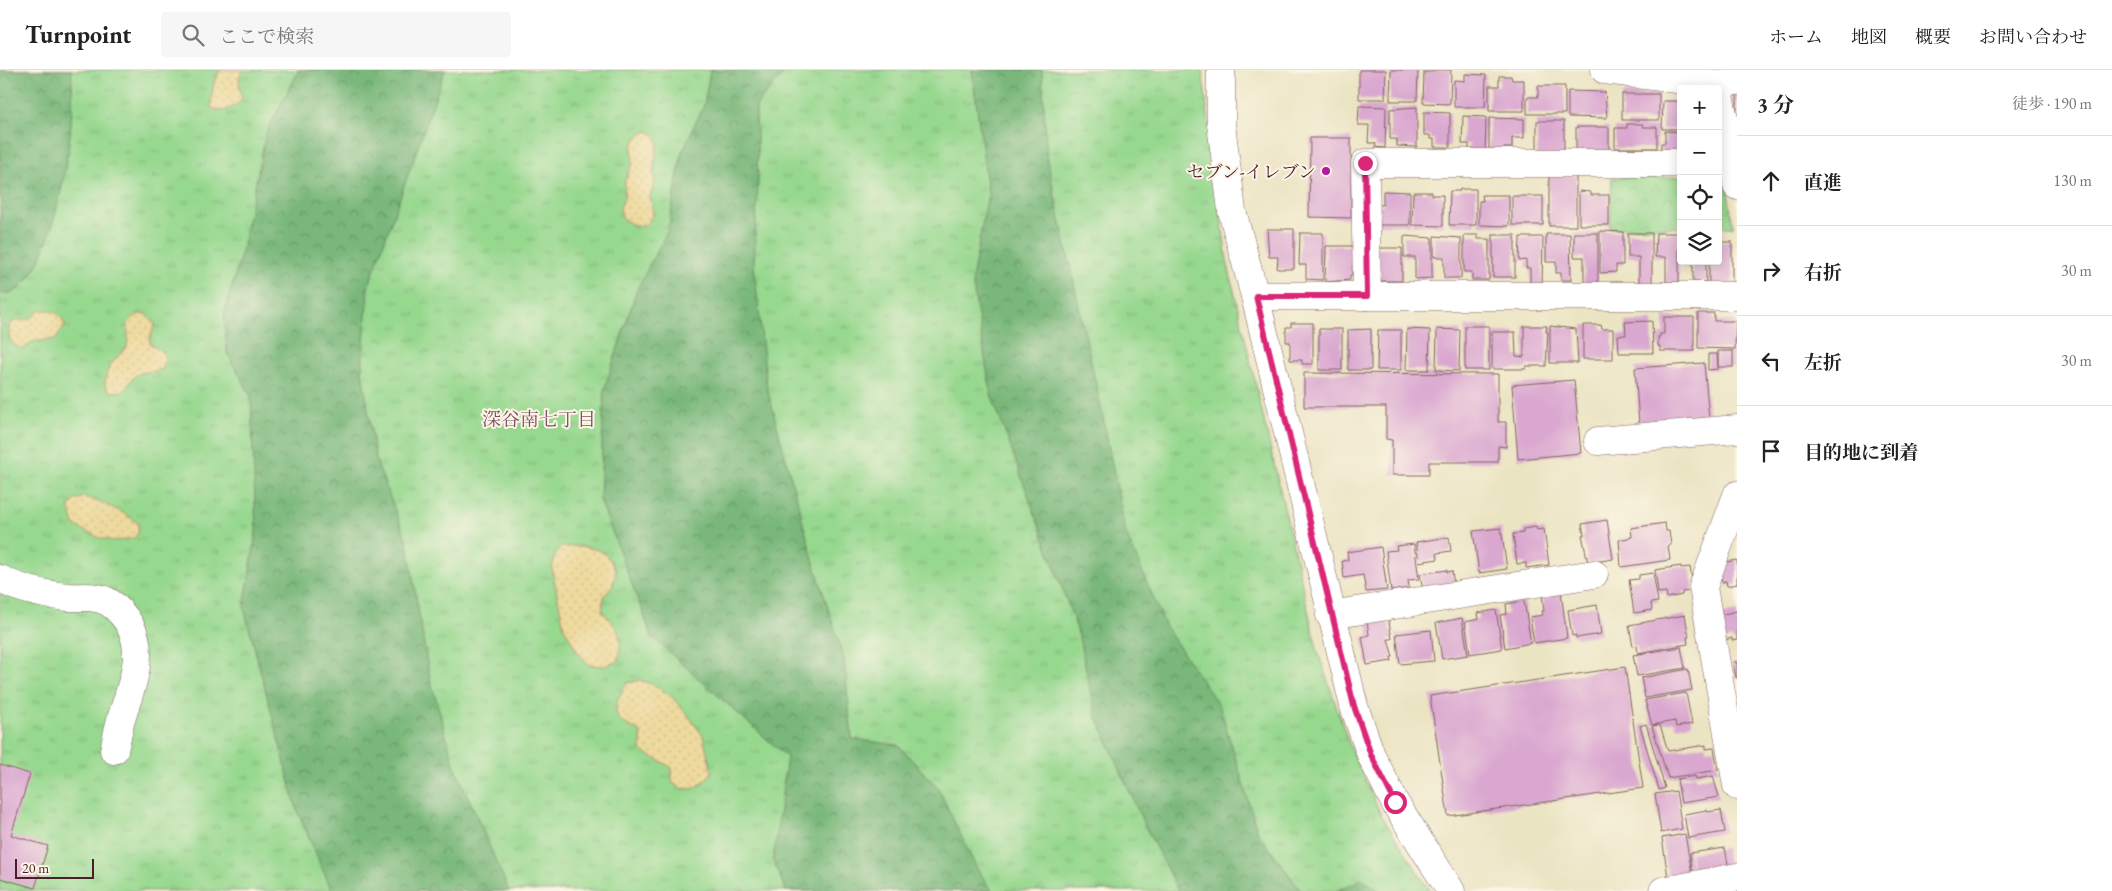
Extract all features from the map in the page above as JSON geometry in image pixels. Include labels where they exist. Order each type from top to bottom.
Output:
[{"type":"street","points":[[1221,70],[1221,124],[1227,183],[1236,226],[1256,296],[1330,615],[1354,706],[1371,755],[1395,802],[1450,891]]},
{"type":"street","points":[[1605,70],[1721,83],[1730,170]]},
{"type":"street","points":[[1367,296],[1365,163],[1677,163]]},
{"type":"street","points":[[1256,296],[1737,296]]},
{"type":"street","points":[[1598,441],[1737,428]]},
{"type":"street","points":[[1737,495],[1703,587],[1725,649],[1737,786]]},
{"type":"street","points":[[1330,615],[1594,574]]},
{"type":"street","points":[[2,587],[70,598],[97,598],[113,603],[124,615],[135,633],[138,651],[130,691],[114,750]]},
{"type":"street","points":[[1663,891],[1737,877]]},
{"type":"green space","points":[[0,70],[1202,70],[1227,261],[1317,649],[1349,744],[1381,815],[1430,891],[0,891]]},
{"type":"green space","points":[[0,70],[71,70],[72,99],[68,152],[57,208],[49,236],[39,260],[28,279],[13,292],[0,294]]},
{"type":"green space","points":[[299,70],[445,70],[368,288],[362,371],[376,461],[407,541],[429,674],[454,764],[509,891],[332,891],[297,810],[244,608],[256,533],[251,396],[227,353],[224,315],[241,254],[266,133]]},
{"type":"green space","points":[[710,70],[787,70],[756,105],[758,182],[754,265],[767,388],[813,560],[844,659],[852,739],[898,745],[938,788],[975,865],[992,891],[786,891],[773,860],[787,757],[652,637],[600,500],[604,390],[637,289],[668,230],[682,152],[704,105]]},
{"type":"green space","points":[[972,70],[1042,70],[1047,160],[1100,403],[1126,534],[1167,629],[1220,707],[1258,833],[1301,891],[1178,891],[1142,820],[1096,715],[1077,629],[991,394],[972,280],[988,193]]},
{"type":"green space","points":[[1677,177],[1677,227],[1610,228],[1612,178]]},
{"type":"green space","points":[[1722,180],[1727,185],[1733,227],[1722,227]]},
{"type":"green space","points":[[1361,879],[1381,891],[1337,891]]},
{"type":"sand","points":[[220,70],[242,70],[239,80],[242,99],[235,106],[223,111],[211,107],[213,86]]},
{"type":"sand","points":[[647,131],[655,135],[658,144],[653,172],[655,182],[650,196],[653,214],[646,225],[634,226],[622,218],[620,208],[624,198],[625,180],[633,163],[632,147],[637,137]]},
{"type":"sand","points":[[40,310],[56,312],[63,320],[65,324],[56,339],[32,342],[24,349],[14,345],[9,334],[13,321],[30,319]]},
{"type":"sand","points":[[139,314],[146,314],[155,324],[150,344],[164,353],[163,369],[137,375],[124,391],[112,392],[106,388],[105,380],[108,369],[112,362],[126,348],[128,343],[128,325]]},
{"type":"sand","points":[[84,497],[105,504],[128,516],[139,525],[138,533],[134,538],[116,541],[102,539],[74,525],[69,507],[75,500]]},
{"type":"sand","points":[[577,546],[601,552],[609,559],[616,571],[613,585],[604,596],[602,611],[619,633],[620,652],[618,661],[605,666],[589,665],[577,651],[564,628],[552,569],[555,555],[561,547]]},
{"type":"sand","points":[[641,680],[671,696],[703,736],[712,772],[704,782],[694,788],[684,788],[672,782],[672,768],[641,750],[641,733],[622,722],[617,716],[616,706],[627,683]]},
{"type":"building","points":[[1359,70],[1386,70],[1385,99],[1359,99]]},
{"type":"building","points":[[1391,70],[1418,70],[1417,101],[1390,101]]},
{"type":"building","points":[[1433,70],[1451,70],[1450,104],[1423,103],[1424,72],[1433,72]]},
{"type":"building","points":[[1465,74],[1486,75],[1485,107],[1454,107],[1454,80],[1465,81]]},
{"type":"building","points":[[1499,76],[1511,76],[1512,80],[1524,80],[1524,111],[1489,111],[1489,86],[1499,86]]},
{"type":"building","points":[[1538,86],[1565,86],[1565,114],[1527,114],[1527,97],[1538,97]]},
{"type":"building","points":[[1568,91],[1605,92],[1607,118],[1568,117]]},
{"type":"building","points":[[1737,93],[1737,116],[1732,94]]},
{"type":"building","points":[[1622,94],[1659,94],[1659,120],[1622,120]]},
{"type":"building","points":[[1663,101],[1677,101],[1677,129],[1662,129]]},
{"type":"building","points":[[1359,106],[1386,107],[1385,148],[1375,147],[1376,143],[1368,143],[1369,125],[1358,125]]},
{"type":"building","points":[[1417,107],[1417,147],[1397,146],[1397,139],[1390,139],[1390,109]]},
{"type":"building","points":[[1424,112],[1450,113],[1450,147],[1434,147],[1434,139],[1430,139],[1430,135],[1424,135]]},
{"type":"building","points":[[1463,116],[1486,117],[1485,156],[1469,155],[1469,144],[1462,144]]},
{"type":"building","points":[[1489,118],[1524,119],[1524,138],[1512,138],[1512,148],[1504,148],[1504,152],[1489,152]]},
{"type":"building","points":[[1537,121],[1564,121],[1564,155],[1537,155]]},
{"type":"building","points":[[1627,124],[1643,124],[1643,127],[1657,127],[1657,148],[1615,148],[1615,128],[1627,128]]},
{"type":"building","points":[[1576,127],[1609,127],[1609,154],[1576,151]]},
{"type":"building","points":[[1665,131],[1677,132],[1677,155],[1661,155],[1661,143],[1665,143]]},
{"type":"building","points":[[1310,138],[1351,138],[1351,218],[1309,217]]},
{"type":"building","points":[[1549,176],[1576,176],[1576,226],[1549,226]]},
{"type":"building","points":[[1460,189],[1476,189],[1476,225],[1449,225],[1450,191],[1460,191]]},
{"type":"building","points":[[1383,191],[1410,192],[1410,225],[1376,225],[1376,205],[1383,205]]},
{"type":"building","points":[[1579,191],[1591,192],[1591,195],[1609,195],[1609,225],[1579,225]]},
{"type":"building","points":[[1413,192],[1432,192],[1432,195],[1443,195],[1443,226],[1412,225]]},
{"type":"building","points":[[1482,195],[1509,195],[1509,226],[1479,225],[1479,201],[1483,201]]},
{"type":"building","points":[[1512,196],[1543,196],[1543,225],[1512,225]]},
{"type":"building","points":[[1267,229],[1294,229],[1294,269],[1277,269],[1278,257],[1269,257]]},
{"type":"building","points":[[1600,231],[1623,232],[1623,265],[1616,265],[1616,272],[1600,273]]},
{"type":"building","points":[[1300,233],[1323,233],[1323,280],[1306,279],[1306,265],[1299,265]]},
{"type":"building","points":[[1574,233],[1598,233],[1598,283],[1584,283],[1584,257],[1574,257]]},
{"type":"building","points":[[1628,233],[1652,233],[1652,283],[1639,283],[1639,257],[1628,257]]},
{"type":"building","points":[[1656,233],[1677,233],[1679,282],[1666,282],[1666,257],[1655,257]]},
{"type":"building","points":[[1546,234],[1570,234],[1571,280],[1561,280],[1561,273],[1556,273],[1556,262],[1546,262]]},
{"type":"building","points":[[1464,235],[1478,235],[1478,239],[1489,239],[1489,280],[1472,280],[1472,272],[1464,272]]},
{"type":"building","points":[[1493,235],[1515,235],[1515,277],[1493,277]]},
{"type":"building","points":[[1404,236],[1432,238],[1432,278],[1415,279],[1415,257],[1404,257]]},
{"type":"building","points":[[1434,236],[1461,238],[1461,278],[1444,278],[1444,257],[1434,257]]},
{"type":"building","points":[[1520,237],[1543,237],[1542,286],[1530,286],[1530,268],[1526,268],[1526,260],[1519,261]]},
{"type":"building","points":[[1722,242],[1732,242],[1732,283],[1709,283],[1709,265],[1722,265]]},
{"type":"building","points":[[1326,246],[1353,246],[1352,275],[1350,275],[1350,280],[1325,282]]},
{"type":"building","points":[[1375,248],[1402,248],[1402,281],[1378,281]]},
{"type":"building","points":[[1693,265],[1706,265],[1706,282],[1693,282]]},
{"type":"building","points":[[1698,313],[1714,313],[1714,321],[1736,321],[1735,349],[1698,348]]},
{"type":"building","points":[[1664,317],[1694,317],[1694,351],[1660,351],[1658,337],[1660,337],[1660,334],[1664,334]]},
{"type":"building","points":[[1652,321],[1653,353],[1619,353],[1618,335],[1626,335],[1625,322]]},
{"type":"building","points":[[1291,323],[1313,323],[1313,364],[1302,364],[1302,360],[1290,360],[1290,342],[1286,342],[1286,327],[1291,327]]},
{"type":"building","points":[[1583,325],[1601,325],[1602,329],[1613,329],[1613,359],[1583,359]]},
{"type":"building","points":[[1465,326],[1489,326],[1489,370],[1465,370]]},
{"type":"building","points":[[1524,326],[1547,326],[1546,366],[1526,366],[1526,369],[1492,369],[1492,332],[1515,332],[1516,356],[1524,357]]},
{"type":"building","points":[[1550,326],[1576,329],[1578,363],[1550,363]]},
{"type":"building","points":[[1319,329],[1342,329],[1342,370],[1319,370]]},
{"type":"building","points":[[1371,329],[1371,370],[1348,370],[1348,330]]},
{"type":"building","points":[[1407,329],[1430,330],[1429,370],[1406,370]]},
{"type":"building","points":[[1437,329],[1460,330],[1459,371],[1436,370]]},
{"type":"building","points":[[1378,330],[1401,330],[1401,370],[1377,370]]},
{"type":"building","points":[[1718,351],[1733,351],[1733,367],[1718,367]]},
{"type":"building","points":[[1708,354],[1717,354],[1718,369],[1708,370]]},
{"type":"building","points":[[1704,363],[1709,419],[1639,424],[1635,368]]},
{"type":"building","points":[[1304,373],[1498,374],[1498,422],[1506,422],[1506,447],[1498,446],[1498,462],[1429,462],[1429,475],[1392,475],[1392,440],[1386,439],[1386,407],[1304,407]]},
{"type":"building","points":[[1574,380],[1581,453],[1518,459],[1512,385]]},
{"type":"building","points":[[1607,520],[1613,559],[1588,563],[1582,535],[1584,535],[1582,524]]},
{"type":"building","points":[[1665,523],[1666,531],[1669,531],[1671,545],[1668,545],[1670,560],[1621,567],[1619,540],[1632,537],[1631,528]]},
{"type":"building","points":[[1536,527],[1537,530],[1544,529],[1549,565],[1526,568],[1526,563],[1517,564],[1513,534],[1523,533],[1523,529]]},
{"type":"building","points":[[1501,528],[1507,569],[1479,573],[1473,531]]},
{"type":"building","points":[[1449,537],[1451,551],[1437,553],[1438,559],[1419,562],[1416,542]]},
{"type":"building","points":[[1414,544],[1419,579],[1408,580],[1409,588],[1391,591],[1386,551],[1397,550],[1396,546]]},
{"type":"building","points":[[1381,547],[1387,590],[1366,592],[1363,575],[1344,578],[1342,561],[1348,560],[1347,552]]},
{"type":"building","points":[[1737,560],[1737,584],[1727,586],[1726,581],[1722,582],[1720,571],[1724,571],[1722,563]]},
{"type":"building","points":[[1681,566],[1681,568],[1690,567],[1692,591],[1682,592],[1682,595],[1667,598],[1666,592],[1658,593],[1655,570]]},
{"type":"building","points":[[1447,570],[1447,572],[1452,571],[1454,585],[1423,590],[1420,574]]},
{"type":"building","points":[[1653,573],[1658,602],[1651,603],[1652,610],[1634,613],[1629,580],[1639,579],[1639,575]]},
{"type":"building","points":[[1561,591],[1567,638],[1534,643],[1530,617],[1543,615],[1542,594]]},
{"type":"building","points":[[1524,601],[1531,643],[1505,648],[1500,615],[1507,614],[1506,604]]},
{"type":"building","points":[[1597,605],[1601,634],[1576,638],[1576,635],[1572,636],[1568,610]]},
{"type":"building","points":[[1496,610],[1502,649],[1470,654],[1465,622],[1479,619],[1478,613]]},
{"type":"building","points":[[1737,611],[1737,640],[1732,641],[1732,638],[1725,640],[1719,615]]},
{"type":"building","points":[[1685,615],[1689,637],[1687,637],[1688,644],[1638,653],[1637,646],[1633,647],[1629,625]]},
{"type":"building","points":[[1388,617],[1392,639],[1388,639],[1393,657],[1391,657],[1392,661],[1367,665],[1362,637],[1369,635],[1367,621]]},
{"type":"building","points":[[1462,618],[1468,655],[1442,659],[1436,623]]},
{"type":"building","points":[[1431,630],[1434,661],[1400,664],[1396,634]]},
{"type":"building","points":[[1681,647],[1685,668],[1637,676],[1633,655]]},
{"type":"building","points":[[1733,662],[1737,662],[1737,678],[1736,678]]},
{"type":"building","points":[[1625,667],[1643,788],[1448,816],[1430,696]]},
{"type":"building","points":[[1688,669],[1692,690],[1645,698],[1641,678]]},
{"type":"building","points":[[1686,693],[1692,724],[1676,727],[1675,721],[1652,725],[1645,700]]},
{"type":"building","points":[[1646,724],[1665,788],[1659,790],[1640,726]]},
{"type":"building","points":[[1660,725],[1668,751],[1706,745],[1706,749],[1714,748],[1718,770],[1668,778],[1652,726]]},
{"type":"building","points":[[0,765],[30,774],[11,835],[48,846],[35,888],[0,878]]},
{"type":"building","points":[[1695,776],[1696,779],[1713,776],[1719,797],[1681,803],[1677,779]]},
{"type":"building","points":[[1676,791],[1682,829],[1661,833],[1655,794]]},
{"type":"building","points":[[1707,810],[1707,812],[1721,810],[1725,832],[1688,838],[1684,814]]},
{"type":"building","points":[[1685,834],[1692,874],[1668,877],[1662,838]]},
{"type":"building","points":[[1725,848],[1729,869],[1693,874],[1690,853]]},
{"type":"place","name":"セブン-イレブン","points":[[1326,171]]},
{"type":"district","name":"深谷南七丁目","points":[[539,419]]},
{"type":"route","points":[[1365,163],[1367,296],[1256,296],[1330,615],[1354,706],[1371,755],[1395,802]]}]
